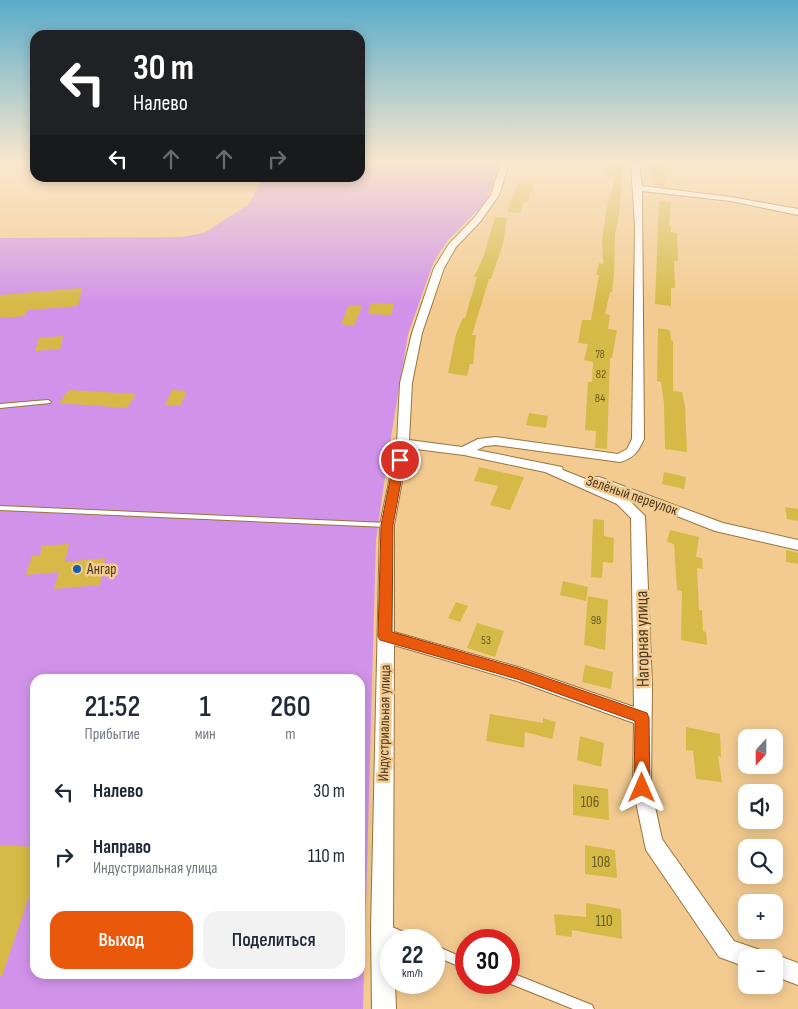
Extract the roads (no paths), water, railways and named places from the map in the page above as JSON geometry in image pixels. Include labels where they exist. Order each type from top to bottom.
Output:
[{"type":"street","name":"Индустриальная улица","points":[[384,1009],[382,928],[387,525],[403,443],[406,383],[417,333],[439,268],[452,246],[484,210]]},
{"type":"street","name":"Зелёный переулок","points":[[464,451],[482,442],[496,441],[604,457],[620,458],[632,452],[638,438],[638,210]]},
{"type":"street","name":"Зелёный переулок","points":[[403,443],[464,451],[548,468],[612,485],[720,527],[798,545]]},
{"type":"street","name":"Нагорная улица","points":[[548,468],[622,501],[638,516],[643,686],[642,788],[653,843],[728,949],[738,953]]},
{"type":"street","points":[[385,636],[518,674],[642,718]]},
{"type":"street","points":[[783,968],[798,974]]},
{"type":"lane","points":[[0,406],[48,402]]},
{"type":"lane","points":[[0,508],[387,525]]},
{"type":"lane","points":[[520,982],[588,1009]]},
{"type":"place","name":"Ангар","points":[[77,569]]}]
